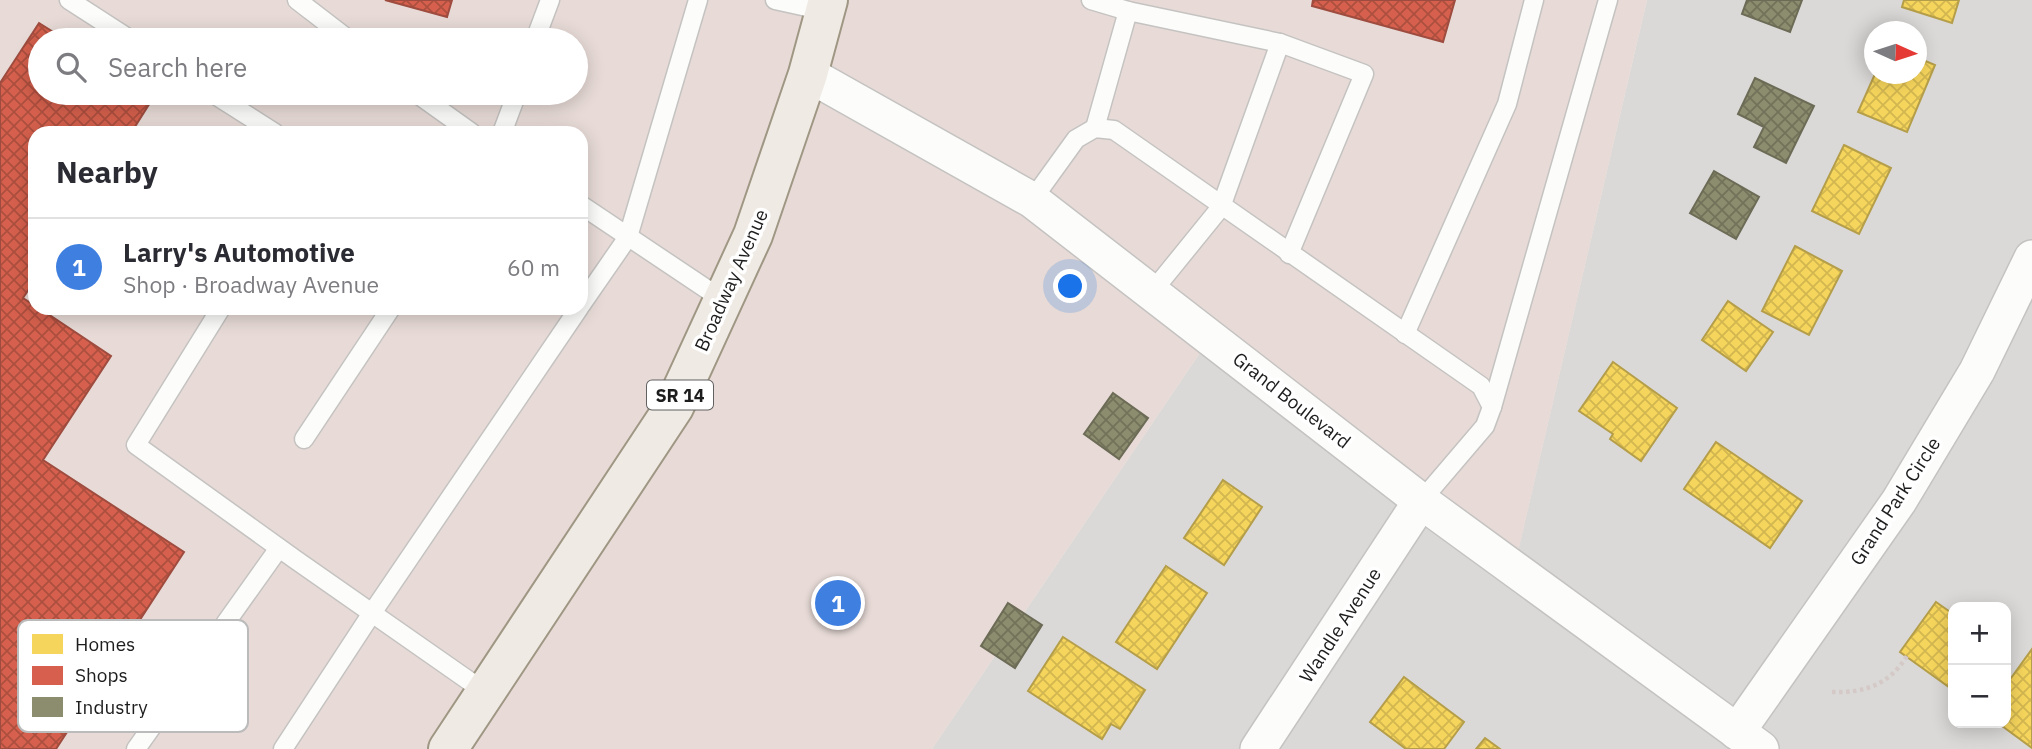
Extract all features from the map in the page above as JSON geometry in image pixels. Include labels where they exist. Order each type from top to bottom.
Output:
[{"type":"main road","name":"Broadway Avenue","points":[[448,749],[674,407],[753,235],[808,74],[826,6]]},
{"type":"street","name":"Grand Boulevard","points":[[808,74],[1032,200],[1422,501],[1749,740]]},
{"type":"street","name":"Grand Park Circle","points":[[1749,740],[1977,371],[2032,258]]},
{"type":"street","name":"Wandle Avenue","points":[[1258,749],[1422,501]]},
{"type":"lane","points":[[69,0],[112,28]]},
{"type":"lane","points":[[297,0],[333,28]]},
{"type":"lane","points":[[540,28],[550,0]]},
{"type":"lane","points":[[588,295],[628,237],[698,0]]},
{"type":"lane","points":[[775,0],[826,6]]},
{"type":"lane","points":[[1091,0],[1128,11],[1280,43],[1364,74],[1289,254]]},
{"type":"lane","points":[[1405,334],[1507,104],[1534,0]]},
{"type":"lane","points":[[1422,501],[1485,426],[1608,0]]},
{"type":"lane","points":[[1095,128],[1128,11]]},
{"type":"lane","points":[[1152,292],[1221,207],[1280,43]]},
{"type":"lane","points":[[231,105],[264,126]]},
{"type":"lane","points":[[433,105],[462,126]]},
{"type":"lane","points":[[505,126],[512,105]]},
{"type":"lane","points":[[1032,200],[1076,139],[1095,128],[1114,130],[1221,207],[1482,386],[1492,407]]},
{"type":"lane","points":[[588,210],[723,300]]},
{"type":"lane","points":[[217,315],[136,445],[485,692]]},
{"type":"lane","points":[[304,439],[386,315]]},
{"type":"lane","points":[[283,749],[575,315]]},
{"type":"lane","points":[[228,620],[279,548]]},
{"type":"lane","points":[[136,749],[148,732]]},
{"type":"path","points":[[1832,692],[1868,690],[1881,684],[1907,656]]},
{"type":"shaded area","points":[[0,0],[1647,0],[1514,569],[1210,338],[932,749],[0,749]]},
{"type":"shaded area","points":[[1647,0],[2032,0],[2032,749],[932,749],[1210,338],[1514,568]]},
{"type":"building: Homes","points":[[1904,0],[1959,0],[1952,23],[1902,7]]},
{"type":"building: Homes","points":[[1927,62],[1935,65],[1907,132],[1858,112],[1871,84],[1927,84]]},
{"type":"building: Homes","points":[[1844,145],[1891,168],[1859,234],[1812,211]]},
{"type":"building: Homes","points":[[1795,246],[1842,271],[1809,335],[1762,311]]},
{"type":"building: Homes","points":[[1728,301],[1773,332],[1746,371],[1702,340]]},
{"type":"building: Homes","points":[[1613,362],[1677,408],[1641,461],[1610,439],[1613,434],[1579,411]]},
{"type":"building: Homes","points":[[1716,442],[1802,501],[1770,548],[1684,489]]},
{"type":"building: Homes","points":[[1223,480],[1262,507],[1224,565],[1184,538]]},
{"type":"building: Homes","points":[[1166,566],[1207,593],[1157,669],[1116,642]]},
{"type":"building: Homes","points":[[1936,602],[1948,610],[1948,686],[1900,652]]},
{"type":"building: Homes","points":[[1063,637],[1145,690],[1120,729],[1111,724],[1102,739],[1028,691]]},
{"type":"building: Homes","points":[[2032,649],[2032,748],[2005,728],[2011,728],[2011,678]]},
{"type":"building: Homes","points":[[1404,677],[1464,722],[1444,749],[1406,749],[1370,722]]},
{"type":"building: Homes","points":[[1485,738],[1500,749],[1476,749]]},
{"type":"building: Shops","points":[[385,0],[452,0],[447,17]]},
{"type":"building: Shops","points":[[1313,0],[1455,0],[1443,42],[1312,6]]},
{"type":"building: Shops","points":[[28,40],[28,105],[149,105],[135,126],[28,126],[28,290],[23,298],[28,301],[28,315],[50,315],[111,356],[43,460],[184,552],[140,620],[18,620],[18,732],[67,732],[56,749],[0,749],[0,83]]},
{"type":"building: Industry","points":[[1747,0],[1802,0],[1790,32],[1742,14]]},
{"type":"building: Industry","points":[[1755,78],[1814,106],[1786,163],[1754,147],[1764,127],[1738,114]]},
{"type":"building: Industry","points":[[1714,171],[1759,197],[1736,239],[1690,213]]},
{"type":"building: Industry","points":[[1113,393],[1148,418],[1119,459],[1084,434]]},
{"type":"building: Industry","points":[[1008,603],[1042,625],[1015,668],[981,646]]},
{"type":"place","name":"Larry's Automotive","points":[[838,603]]}]
